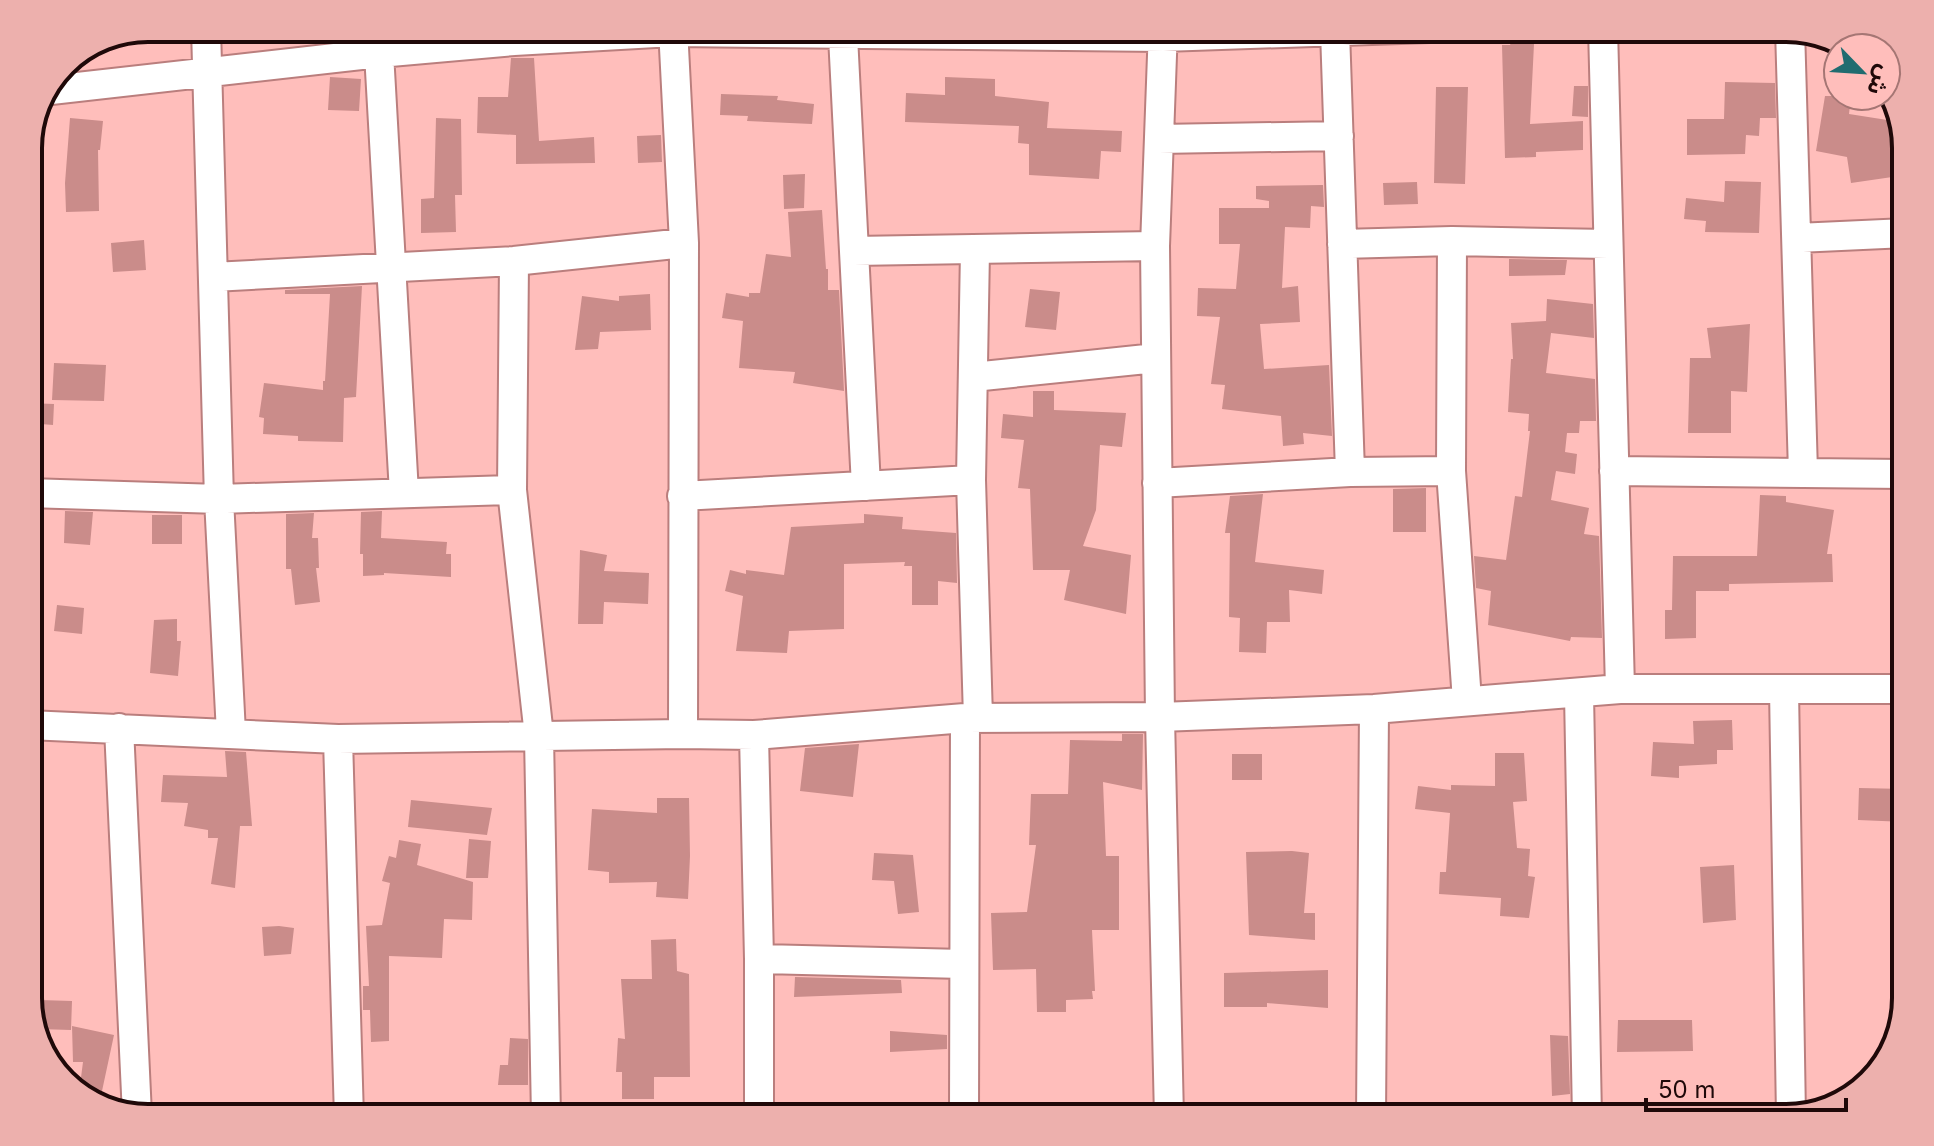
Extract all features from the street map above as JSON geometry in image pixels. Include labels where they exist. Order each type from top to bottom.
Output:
[{"type":"street","points":[[207,42],[219,499],[231,733]]},
{"type":"street","points":[[60,89],[461,42]]},
{"type":"street","points":[[674,42],[684,243],[683,734]]},
{"type":"street","points":[[843,42],[866,486]]},
{"type":"street","points":[[1163,42],[1155,246],[1160,717],[1169,1104]]},
{"type":"street","points":[[1335,42],[1350,472]]},
{"type":"street","points":[[1603,42],[1620,689]]},
{"type":"street","points":[[1790,42],[1803,472]]},
{"type":"street","points":[[379,53],[404,493]]},
{"type":"street","points":[[1159,139],[1339,136]]},
{"type":"street","points":[[1797,238],[1892,234]]},
{"type":"street","points":[[1342,244],[1452,241],[1608,244]]},
{"type":"street","points":[[1452,241],[1451,471],[1467,701]]},
{"type":"street","points":[[213,277],[514,261],[684,243]]},
{"type":"street","points":[[854,251],[1155,246]]},
{"type":"street","points":[[964,1104],[963,964],[971,718],[975,250]]},
{"type":"street","points":[[514,261],[512,490],[539,736],[546,1104]]},
{"type":"street","points":[[973,377],[1156,358]]},
{"type":"street","points":[[1157,483],[1350,472],[1451,471]]},
{"type":"street","points":[[1614,471],[1892,474]]},
{"type":"street","points":[[682,496],[971,480]]},
{"type":"street","points":[[42,493],[219,499],[512,490]]},
{"type":"street","points":[[42,725],[338,739],[754,735],[971,718],[1160,717],[1374,709],[1620,689],[1892,689]]},
{"type":"street","points":[[1784,689],[1791,1104]]},
{"type":"street","points":[[1579,694],[1587,1104]]},
{"type":"street","points":[[1371,1104],[1374,709]]},
{"type":"street","points":[[119,728],[136,1103]]},
{"type":"street","points":[[754,735],[759,1104]]},
{"type":"street","points":[[338,739],[349,1104]]},
{"type":"street","points":[[759,959],[963,964]]},
{"type":"building","points":[[1534,44],[1530,124],[1583,121],[1583,150],[1536,152],[1536,157],[1505,158],[1502,45]]},
{"type":"building","points":[[511,58],[534,58],[539,141],[594,137],[595,163],[516,164],[516,135],[477,133],[478,97],[508,97]]},
{"type":"building","points":[[330,77],[361,79],[359,111],[328,110]]},
{"type":"building","points":[[945,77],[995,79],[995,96],[1049,102],[1047,128],[1122,131],[1121,152],[1101,151],[1099,179],[1029,175],[1029,144],[1018,143],[1019,126],[905,122],[906,93],[945,95]]},
{"type":"building","points":[[1725,82],[1775,83],[1776,118],[1760,118],[1759,136],[1746,135],[1745,154],[1687,155],[1687,119],[1724,119]]},
{"type":"building","points":[[1574,86],[1588,86],[1588,117],[1572,116]]},
{"type":"building","points":[[1436,87],[1468,87],[1465,184],[1434,183]]},
{"type":"building","points":[[721,94],[778,96],[777,100],[814,104],[812,124],[747,121],[748,116],[720,115]]},
{"type":"building","points":[[1822,112],[1849,112],[1888,120],[1892,141],[1892,177],[1851,183],[1847,157],[1816,151]]},
{"type":"building","points":[[70,118],[103,121],[98,150],[99,211],[66,212]]},
{"type":"building","points":[[436,118],[461,119],[462,195],[455,195],[456,232],[421,233],[421,199],[434,198]]},
{"type":"building","points":[[661,135],[662,162],[638,163],[637,136]]},
{"type":"building","points":[[805,174],[804,208],[784,209],[783,175]]},
{"type":"building","points":[[1725,181],[1761,182],[1759,233],[1705,232],[1706,221],[1684,219],[1686,198],[1724,202]]},
{"type":"building","points":[[1417,182],[1418,204],[1384,205],[1383,183]]},
{"type":"building","points":[[1323,185],[1324,207],[1311,206],[1310,228],[1285,227],[1282,288],[1298,286],[1300,322],[1260,324],[1264,369],[1329,365],[1332,436],[1303,433],[1304,444],[1283,446],[1281,416],[1222,409],[1225,385],[1211,384],[1220,317],[1197,316],[1198,288],[1236,289],[1240,244],[1219,244],[1219,208],[1269,208],[1269,201],[1256,199],[1256,186]]},
{"type":"building","points":[[822,210],[828,290],[839,290],[844,391],[793,383],[795,372],[739,368],[743,321],[722,318],[726,293],[749,297],[749,293],[760,293],[766,254],[791,257],[788,212]]},
{"type":"building","points":[[144,240],[146,270],[113,272],[111,243]]},
{"type":"building","points":[[1509,259],[1567,260],[1565,275],[1509,276]]},
{"type":"building","points":[[362,286],[356,397],[344,398],[343,442],[298,441],[298,436],[263,434],[264,418],[259,417],[264,383],[323,390],[325,381],[330,294],[285,294],[285,290]]},
{"type":"building","points":[[1030,289],[1060,292],[1056,330],[1025,327]]},
{"type":"building","points":[[650,294],[651,330],[600,332],[598,349],[575,350],[582,296],[619,301],[619,296]]},
{"type":"building","points":[[1547,299],[1593,304],[1594,338],[1551,333],[1546,373],[1595,379],[1596,421],[1580,421],[1579,433],[1567,433],[1565,452],[1577,454],[1575,474],[1556,471],[1551,500],[1589,508],[1584,534],[1599,536],[1602,638],[1571,637],[1570,641],[1488,625],[1491,591],[1476,588],[1474,556],[1506,560],[1515,496],[1522,497],[1530,431],[1529,414],[1508,412],[1513,359],[1511,323],[1546,321]]},
{"type":"building","points":[[1750,324],[1747,392],[1731,391],[1731,433],[1688,433],[1690,358],[1711,358],[1707,328]]},
{"type":"building","points":[[54,363],[106,365],[104,401],[52,400]]},
{"type":"building","points":[[1033,391],[1054,391],[1054,410],[1126,413],[1122,447],[1100,445],[1096,510],[1083,546],[1131,555],[1126,614],[1064,600],[1070,570],[1033,570],[1030,489],[1018,488],[1024,440],[1001,438],[1003,414],[1033,417]]},
{"type":"building","points":[[42,404],[54,404],[53,425],[42,424]]},
{"type":"building","points":[[1426,488],[1426,532],[1393,532],[1393,489]]},
{"type":"building","points":[[1263,494],[1255,562],[1324,570],[1322,594],[1289,590],[1290,622],[1267,622],[1266,653],[1239,652],[1240,618],[1229,617],[1230,533],[1225,533],[1230,496]]},
{"type":"building","points":[[1760,495],[1786,496],[1786,502],[1834,510],[1827,554],[1832,554],[1833,582],[1729,584],[1729,591],[1696,591],[1696,638],[1665,639],[1665,610],[1672,610],[1673,556],[1757,556]]},
{"type":"building","points":[[65,511],[93,512],[90,545],[64,543]]},
{"type":"building","points":[[382,511],[381,538],[447,542],[446,554],[451,554],[451,577],[384,573],[363,576],[361,512]]},
{"type":"building","points":[[314,513],[312,538],[318,538],[319,568],[316,568],[320,602],[295,605],[291,569],[286,569],[286,514]]},
{"type":"building","points":[[864,514],[903,517],[902,529],[956,533],[957,583],[938,581],[938,605],[912,605],[912,566],[904,566],[905,562],[844,564],[844,629],[789,631],[787,653],[736,651],[743,596],[725,591],[730,570],[746,574],[746,570],[784,575],[791,527],[864,523]]},
{"type":"building","points":[[152,515],[182,515],[182,544],[152,544]]},
{"type":"building","points":[[580,550],[607,555],[604,571],[649,573],[648,604],[604,602],[603,624],[578,624]]},
{"type":"building","points":[[57,605],[84,608],[82,634],[54,631]]},
{"type":"building","points":[[177,619],[177,641],[181,641],[178,676],[150,673],[154,620]]},
{"type":"building","points":[[1732,720],[1733,750],[1717,750],[1717,764],[1679,766],[1679,778],[1651,776],[1653,742],[1694,744],[1693,721]]},
{"type":"building","points":[[1122,734],[1143,734],[1142,790],[1103,782],[1106,856],[1119,856],[1119,930],[1092,930],[1093,999],[1066,1000],[1066,1012],[1037,1012],[1036,969],[993,970],[991,913],[1027,912],[1036,845],[1029,845],[1031,794],[1068,794],[1070,740],[1122,741]]},
{"type":"building","points":[[859,744],[853,797],[800,791],[805,748]]},
{"type":"building","points":[[225,751],[246,752],[252,826],[240,826],[235,888],[211,884],[218,838],[208,838],[208,830],[184,826],[188,803],[161,802],[163,775],[227,777]]},
{"type":"building","points":[[1495,753],[1524,753],[1527,801],[1513,802],[1517,848],[1530,849],[1528,876],[1535,877],[1529,918],[1500,916],[1501,898],[1439,894],[1440,872],[1446,872],[1450,813],[1415,809],[1418,786],[1451,790],[1451,785],[1495,786]]},
{"type":"building","points":[[1232,754],[1262,754],[1262,780],[1232,780]]},
{"type":"building","points":[[1859,788],[1892,789],[1892,821],[1858,820]]},
{"type":"building","points":[[657,798],[689,798],[688,899],[656,897],[657,882],[609,883],[609,872],[588,870],[592,809],[657,813]]},
{"type":"building","points":[[411,800],[492,808],[487,835],[408,827]]},
{"type":"building","points":[[469,839],[491,841],[488,878],[466,878]]},
{"type":"building","points":[[399,840],[421,844],[417,865],[473,882],[472,920],[444,919],[442,958],[389,956],[389,1041],[371,1042],[370,1010],[363,1010],[363,986],[369,986],[366,926],[382,925],[390,883],[382,881],[389,856],[396,858]]},
{"type":"building","points":[[1246,852],[1309,853],[1304,913],[1315,913],[1315,940],[1249,935]]},
{"type":"building","points":[[874,853],[913,855],[919,912],[898,914],[894,881],[872,880]]},
{"type":"building","points":[[1734,865],[1736,920],[1703,923],[1700,867]]},
{"type":"building","points":[[262,927],[294,928],[291,954],[264,956]]},
{"type":"building","points":[[676,939],[677,971],[689,974],[690,1077],[654,1077],[654,1099],[622,1099],[622,1072],[616,1072],[618,1038],[625,1039],[621,979],[652,979],[651,940]]},
{"type":"building","points":[[1328,970],[1328,1008],[1267,1003],[1267,1007],[1224,1007],[1224,973]]},
{"type":"building","points":[[795,977],[901,980],[902,993],[794,997]]},
{"type":"building","points":[[42,1000],[72,1001],[71,1030],[47,1029]]},
{"type":"building","points":[[1618,1020],[1692,1020],[1693,1051],[1617,1052]]},
{"type":"building","points":[[72,1026],[114,1035],[102,1093],[81,1080],[83,1062],[73,1062]]},
{"type":"building","points":[[890,1031],[947,1035],[947,1049],[890,1052]]},
{"type":"building","points":[[1550,1035],[1568,1036],[1570,1094],[1552,1096]]},
{"type":"building","points":[[510,1038],[528,1039],[528,1085],[498,1085],[500,1065],[508,1065]]}]
